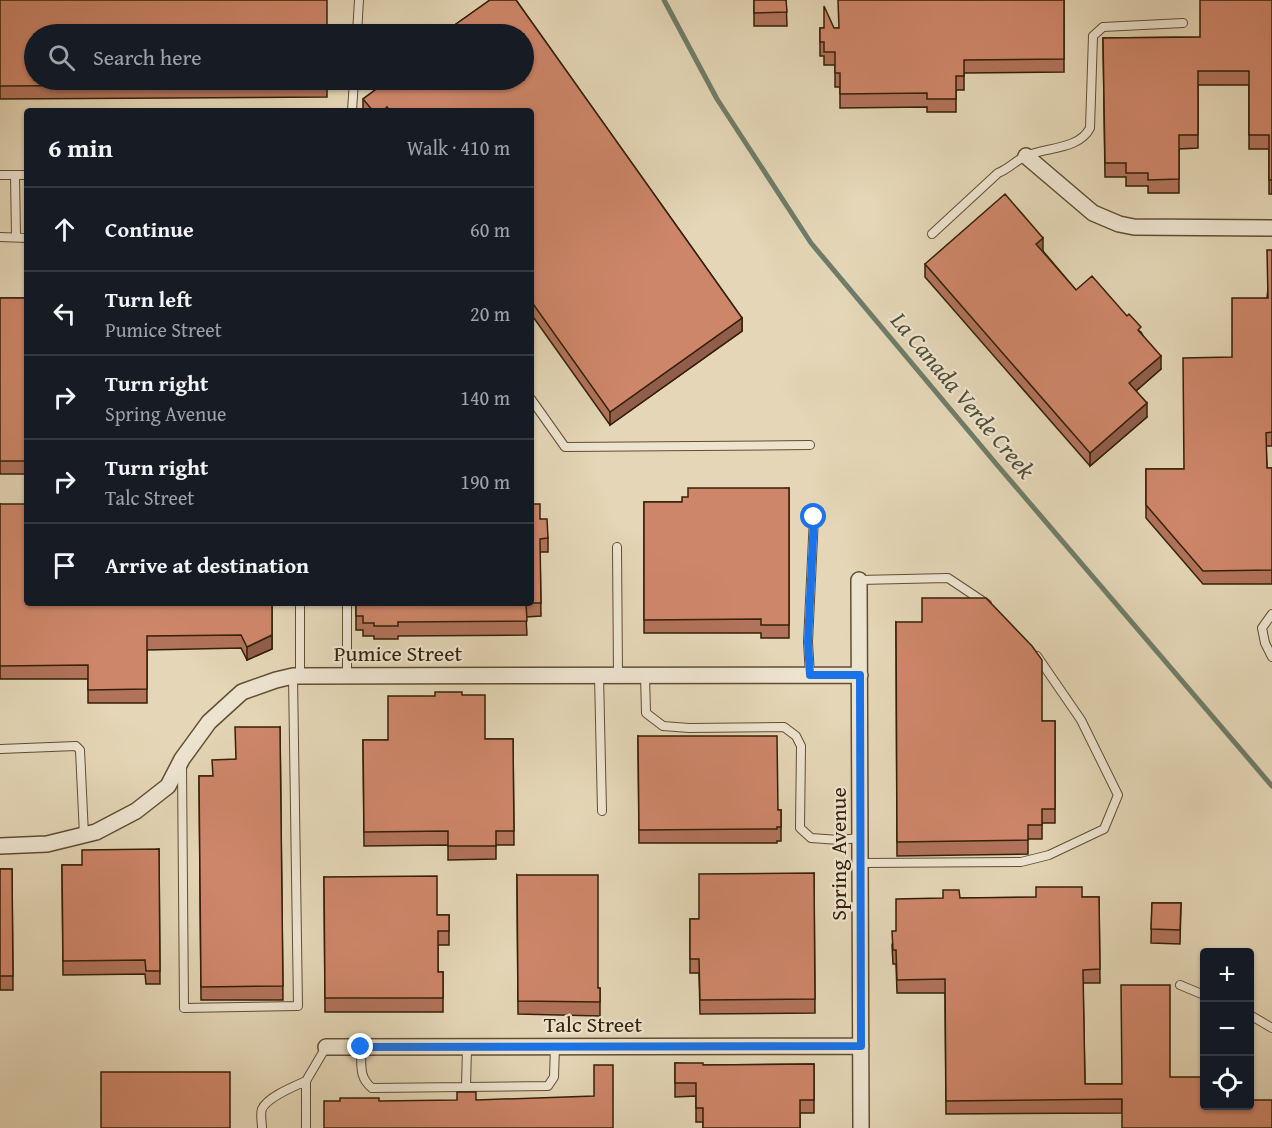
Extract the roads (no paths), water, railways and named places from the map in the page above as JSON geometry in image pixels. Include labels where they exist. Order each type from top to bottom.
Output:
[{"type":"street","points":[[1026,156],[1093,213],[1119,224],[1134,227],[1272,228]]},
{"type":"street","name":"Spring Avenue","points":[[860,580],[861,1128]]},
{"type":"street","name":"Pumice Street","points":[[0,846],[47,844],[96,832],[136,811],[168,786],[182,759],[209,722],[242,692],[276,680],[297,676],[347,675],[860,675]]},
{"type":"street","name":"Talc Street","points":[[326,1047],[861,1046]]},
{"type":"lane","points":[[358,24],[359,0]]},
{"type":"lane","points":[[932,234],[998,173],[1007,170],[1026,156],[1072,143],[1088,132],[1094,36],[1103,27],[1182,23]]},
{"type":"lane","points":[[352,108],[353,90]]},
{"type":"lane","points":[[0,175],[24,175]]},
{"type":"lane","points":[[15,175],[16,237]]},
{"type":"lane","points":[[0,237],[24,238]]},
{"type":"lane","points":[[534,403],[565,447],[810,446]]},
{"type":"lane","points":[[810,675],[808,642],[814,517]]},
{"type":"lane","points":[[617,547],[618,675]]},
{"type":"lane","points":[[860,580],[948,578],[984,601],[992,609]]},
{"type":"lane","points":[[182,759],[184,1008],[298,1006],[297,676],[300,606]]},
{"type":"lane","points":[[347,606],[347,675]]},
{"type":"lane","points":[[1272,614],[1262,628],[1265,643],[1272,657]]},
{"type":"lane","points":[[860,863],[1021,862],[1049,855],[1104,829],[1118,795],[1081,720],[1037,656],[1029,648]]},
{"type":"lane","points":[[599,675],[602,811]]},
{"type":"lane","points":[[645,675],[646,713],[663,726],[689,728],[778,726],[796,735],[801,746],[800,828],[811,838],[839,840],[860,838]]},
{"type":"lane","points":[[0,748],[76,746],[80,750],[84,835]]},
{"type":"lane","points":[[1180,985],[1200,993]]},
{"type":"lane","points":[[1254,1017],[1272,1028]]},
{"type":"lane","points":[[306,1128],[306,1081],[326,1047]]},
{"type":"lane","points":[[361,1047],[364,1082],[372,1088],[548,1086],[554,1077],[555,1047]]},
{"type":"lane","points":[[466,1047],[466,1087]]},
{"type":"lane","points":[[262,1128],[261,1111],[265,1103],[306,1081]]},
{"type":"waterway","name":"La Canada Verde Creek","points":[[664,0],[717,99],[811,243],[1272,786]]}]
